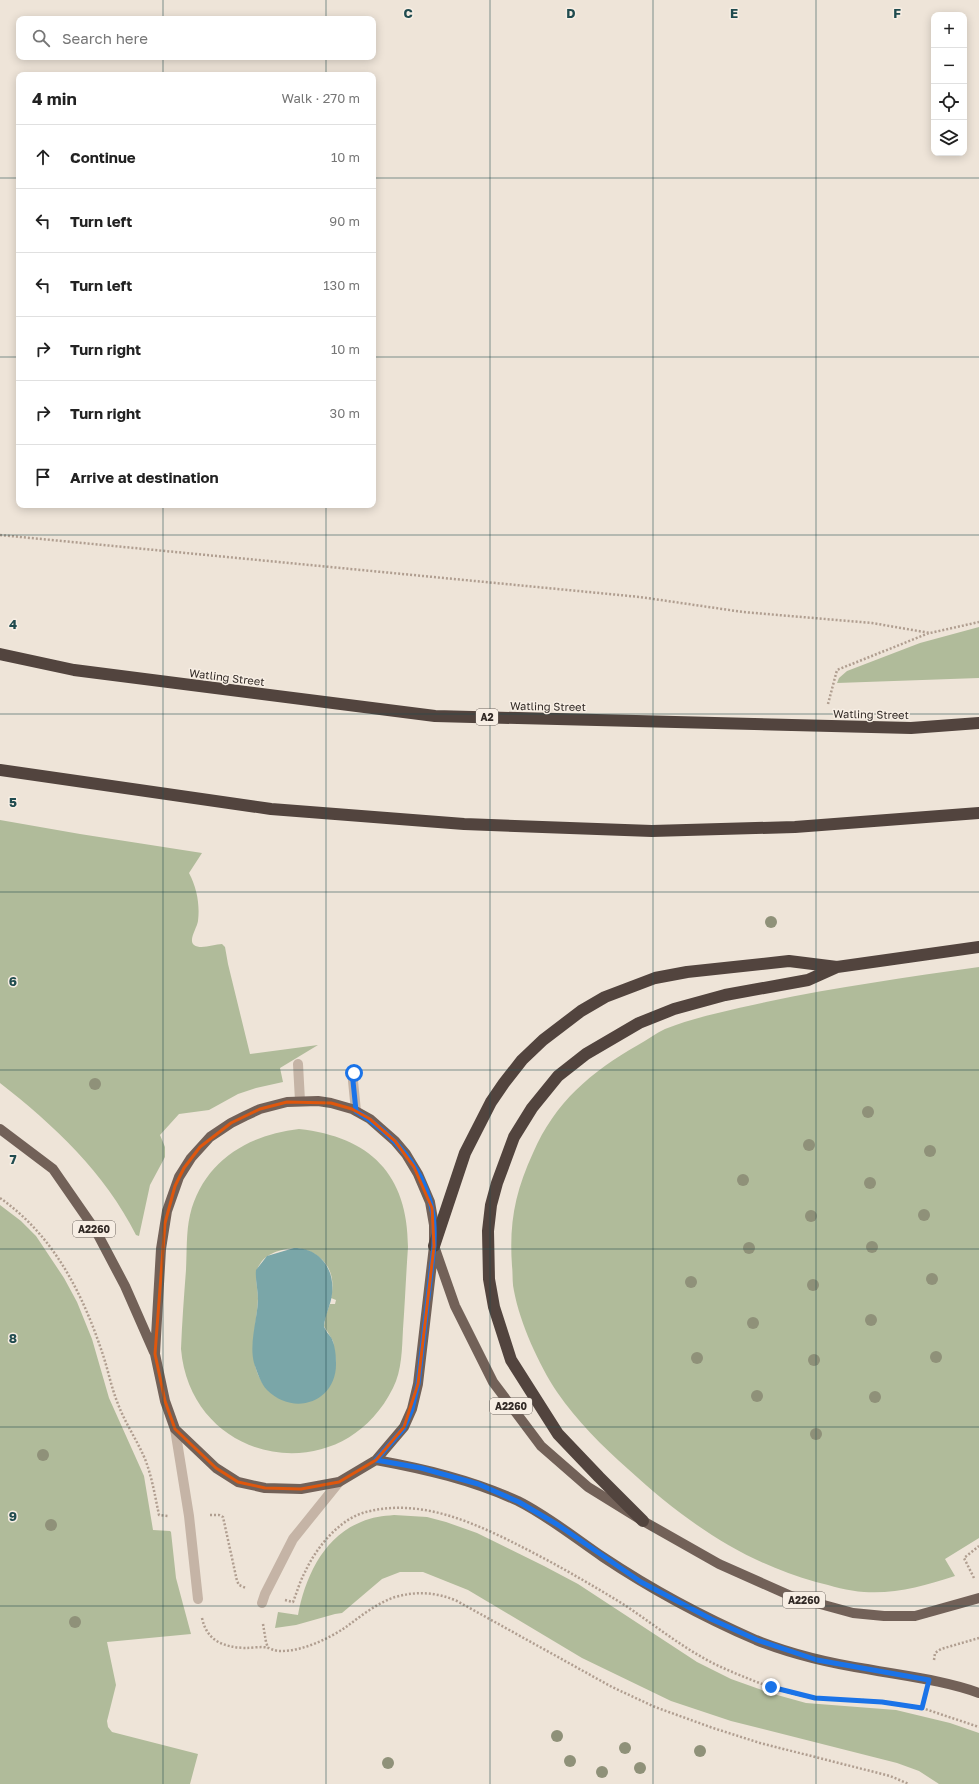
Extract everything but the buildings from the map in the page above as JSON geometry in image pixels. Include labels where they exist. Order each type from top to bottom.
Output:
[{"type":"highway","name":"Watling Street","points":[[0,654],[74,670],[435,716],[911,728],[979,723]]},
{"type":"highway","points":[[0,770],[271,809],[464,824],[583,830],[795,827],[979,813]]},
{"type":"highway","points":[[434,1246],[465,1153],[491,1102],[522,1060],[543,1040],[581,1011],[605,997],[655,978],[687,972],[790,962],[837,967],[979,947]]},
{"type":"highway","points":[[643,1521],[558,1434],[510,1360],[494,1307],[489,1279],[488,1230],[491,1205],[497,1183],[514,1137],[532,1108],[558,1076],[586,1054],[639,1023],[674,1009],[725,995],[808,980],[837,967]]},
{"type":"main road","points":[[318,1101],[331,1103],[356,1111],[373,1122],[395,1141],[406,1154],[425,1189],[432,1208],[434,1246],[418,1384],[412,1409],[404,1428],[376,1460],[339,1482],[302,1489],[265,1488],[238,1482],[216,1468],[175,1429],[165,1401],[155,1354],[159,1263],[171,1196],[184,1168],[200,1147],[231,1123],[264,1108],[287,1102],[318,1101]]},
{"type":"main road","name":"A2260","points":[[0,1129],[53,1169],[96,1231],[125,1286],[155,1354]]},
{"type":"main road","name":"A2260","points":[[434,1246],[455,1306],[493,1382],[540,1446],[588,1487],[643,1521],[719,1564],[791,1596],[853,1613],[884,1616],[915,1616],[979,1598]]},
{"type":"main road","points":[[376,1460],[421,1468],[478,1484],[519,1502],[558,1525],[641,1582],[711,1619],[757,1640],[817,1660],[929,1680],[965,1688],[979,1693]]},
{"type":"street","points":[[298,1064],[300,1101]]},
{"type":"street","points":[[355,1070],[353,1081],[356,1111]]},
{"type":"street","points":[[175,1429],[189,1516],[198,1599]]},
{"type":"street","points":[[262,1603],[265,1594],[293,1539],[339,1482]]},
{"type":"path","points":[[0,535],[640,597],[743,612],[872,623],[930,633]]},
{"type":"path","points":[[822,726],[837,670],[930,633],[979,622]]},
{"type":"path","points":[[0,1198],[25,1217],[40,1232],[64,1267],[82,1298],[103,1353],[117,1403],[149,1470],[155,1491],[159,1515],[165,1516]]},
{"type":"path","points":[[281,1599],[294,1602],[304,1574],[315,1553],[333,1533],[354,1517],[365,1512],[388,1509],[428,1510],[470,1523],[561,1566],[623,1604],[704,1658],[750,1679],[786,1691],[815,1698],[882,1702],[922,1708],[979,1727]]},
{"type":"path","points":[[211,1515],[219,1515],[223,1517],[238,1584],[248,1588]]},
{"type":"path","points":[[976,1583],[964,1558],[979,1546]]},
{"type":"path","points":[[198,1599],[205,1628],[214,1640],[230,1646],[269,1648],[281,1651],[312,1644],[331,1635],[375,1607],[394,1598],[415,1594],[438,1594],[457,1601],[612,1687],[661,1710],[733,1734],[890,1776],[909,1784]]},
{"type":"path","points":[[262,1603],[262,1619],[266,1642],[269,1648]]},
{"type":"path","points":[[922,1708],[937,1651],[979,1638]]},
{"type":"highlighted area","points":[[287,1102],[331,1103],[352,1109],[370,1119],[395,1141],[414,1167],[432,1208],[434,1246],[418,1384],[404,1427],[376,1460],[339,1482],[301,1489],[265,1488],[238,1482],[216,1468],[175,1429],[165,1401],[155,1354],[165,1223],[175,1186],[184,1168],[200,1147],[231,1123],[260,1109]]},
{"type":"green space","points":[[979,627],[979,678],[837,683],[839,678],[847,671],[920,643]]},
{"type":"green space","points":[[0,820],[202,853],[189,873],[196,891],[199,909],[198,921],[192,937],[192,943],[200,947],[222,944],[225,947],[250,1054],[318,1045],[280,1068],[283,1082],[238,1094],[209,1110],[179,1114],[160,1135],[165,1147],[165,1157],[150,1185],[139,1236],[136,1235],[109,1191],[77,1152],[59,1133],[0,1083]]},
{"type":"green space","points":[[979,967],[979,1538],[945,1559],[955,1576],[921,1586],[888,1592],[876,1592],[846,1589],[816,1582],[763,1563],[715,1537],[693,1522],[649,1488],[609,1451],[590,1433],[565,1403],[550,1381],[537,1357],[525,1330],[513,1288],[511,1236],[518,1195],[533,1153],[552,1118],[563,1104],[576,1090],[605,1066],[662,1031],[689,1021],[715,1014],[793,997],[872,983]]},
{"type":"green space","points":[[299,1129],[324,1133],[346,1141],[365,1151],[380,1164],[392,1180],[401,1199],[406,1221],[408,1247],[401,1359],[393,1388],[369,1421],[339,1443],[306,1452],[271,1451],[239,1440],[211,1419],[191,1388],[181,1349],[188,1228],[190,1215],[196,1196],[205,1180],[216,1166],[230,1154],[245,1145],[280,1132]],"holes":[[[298,1248],[307,1250],[321,1259],[330,1272],[332,1280],[331,1298],[336,1300],[335,1304],[330,1304],[324,1326],[333,1341],[336,1362],[280,1399],[268,1389],[260,1378],[255,1367],[254,1341],[258,1299],[256,1281],[257,1272],[258,1268],[267,1256],[288,1249]]]},
{"type":"green space","points":[[0,1205],[21,1221],[36,1236],[64,1278],[77,1302],[92,1339],[109,1398],[144,1476],[153,1530],[171,1532],[176,1578],[191,1634],[107,1642],[116,1685],[107,1721],[108,1727],[112,1732],[198,1754],[190,1784],[0,1784]]},
{"type":"green space","points":[[394,1515],[427,1517],[477,1533],[578,1584],[697,1662],[731,1679],[770,1693],[806,1703],[896,1710],[950,1723],[979,1733],[979,1784],[939,1784],[919,1771],[897,1763],[731,1721],[671,1701],[582,1658],[468,1590],[423,1572],[400,1572],[382,1579],[342,1613],[296,1625],[275,1628],[278,1612],[298,1615],[305,1587],[311,1573],[326,1548],[336,1538],[348,1529],[365,1520]]},
{"type":"water","points":[[294,1248],[303,1249],[318,1256],[328,1268],[331,1276],[332,1294],[324,1326],[333,1342],[336,1360],[334,1376],[329,1387],[322,1396],[301,1404],[289,1403],[278,1398],[267,1390],[259,1378],[254,1363],[252,1348],[258,1300],[256,1270],[267,1256]]},
{"type":"route","points":[[354,1073],[353,1081],[356,1111],[370,1119],[384,1131],[406,1154],[425,1189],[432,1208],[434,1225],[434,1246],[418,1384],[412,1409],[404,1428],[376,1460],[421,1468],[478,1484],[519,1502],[558,1525],[641,1582],[711,1619],[757,1640],[817,1660],[929,1680],[922,1708],[882,1702],[815,1698],[771,1687]]}]
